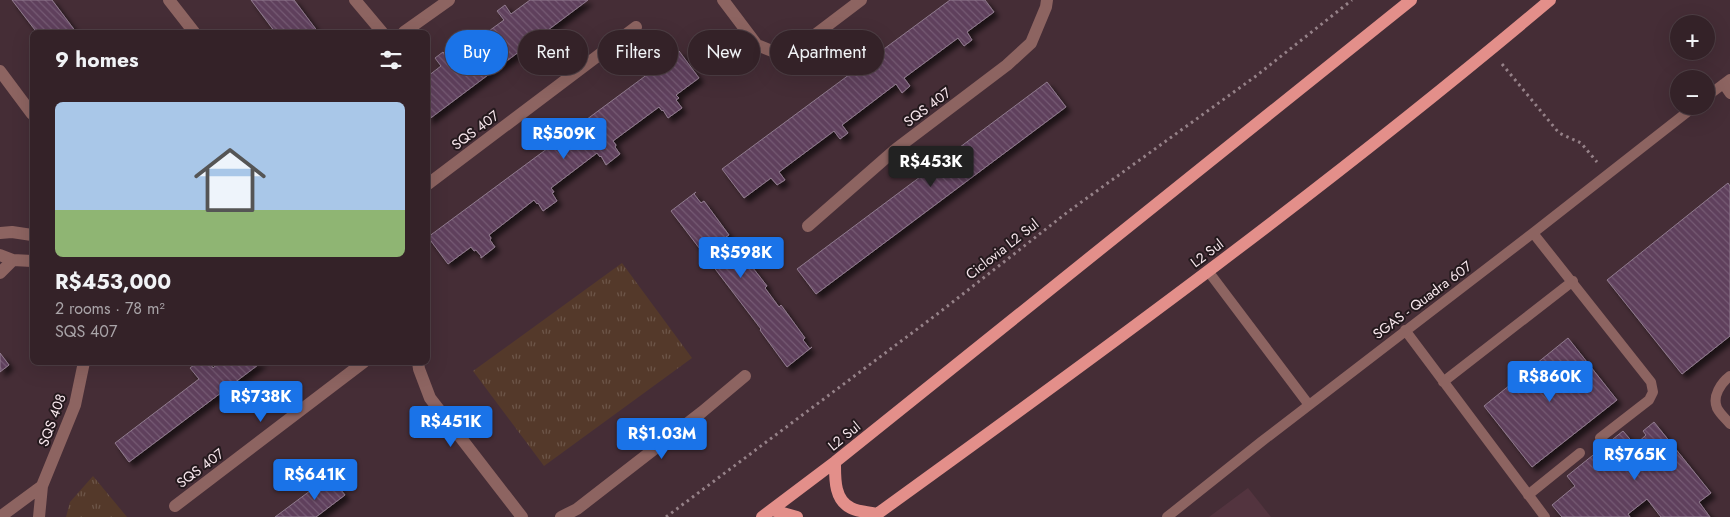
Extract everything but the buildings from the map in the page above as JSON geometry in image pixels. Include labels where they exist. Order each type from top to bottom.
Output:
[{"type":"main road","name":"L2 Sul","points":[[767,513],[835,462],[1411,0]]},
{"type":"main road","name":"L2 Sul","points":[[875,515],[1208,271],[1454,80],[1550,0]]},
{"type":"main road","points":[[835,462],[836,486],[841,500],[850,508],[875,515]]},
{"type":"main road","points":[[767,513],[797,517]]},
{"type":"street","points":[[169,0],[192,30]]},
{"type":"street","points":[[355,0],[380,30]]},
{"type":"street","points":[[407,30],[449,0]]},
{"type":"street","points":[[723,0],[757,45],[772,51],[784,51],[803,44],[861,0]]},
{"type":"street","name":"SQS 407","points":[[808,226],[896,149],[1019,54],[1030,43],[1046,7],[1047,0]]},
{"type":"street","name":"SQS 407","points":[[430,182],[636,27]]},
{"type":"street","points":[[0,71],[30,111]]},
{"type":"street","points":[[0,233],[12,232],[30,235]]},
{"type":"street","points":[[0,255],[13,260],[30,261]]},
{"type":"street","points":[[0,272],[13,260]]},
{"type":"street","name":"SQS 408","points":[[39,517],[42,486],[75,405],[83,365]]},
{"type":"street","name":"SQS 407","points":[[175,506],[360,365]]},
{"type":"street","points":[[418,365],[430,398],[522,517]]},
{"type":"street","points":[[560,517],[577,509],[702,412],[745,376]]},
{"type":"street","points":[[0,517],[42,486]]},
{"type":"lane","points":[[1715,90],[1726,82],[1730,94]]},
{"type":"lane","name":"SGAS - Quadra 607","points":[[1167,517],[1683,115]]},
{"type":"lane","points":[[1533,233],[1651,382],[1653,392],[1648,400],[1600,438]]},
{"type":"lane","points":[[1208,271],[1309,405]]},
{"type":"lane","points":[[1443,382],[1572,281]]},
{"type":"lane","points":[[1405,330],[1545,517]]},
{"type":"lane","points":[[1730,376],[1724,380],[1717,393],[1717,407],[1730,424]]},
{"type":"lane","points":[[1528,495],[1580,453]]},
{"type":"path","name":"Ciclovia L2 Sul","points":[[666,517],[936,315],[1069,211],[1256,76],[1352,0]]},
{"type":"path","points":[[1491,50],[1559,133],[1581,143],[1607,174]]},
{"type":"shaded area","points":[[1248,488],[1271,517],[1209,517]]},
{"type":"green space","points":[[622,263],[692,358],[544,466],[473,371]]},
{"type":"green space","points":[[93,476],[127,517],[66,517],[70,502]]}]
